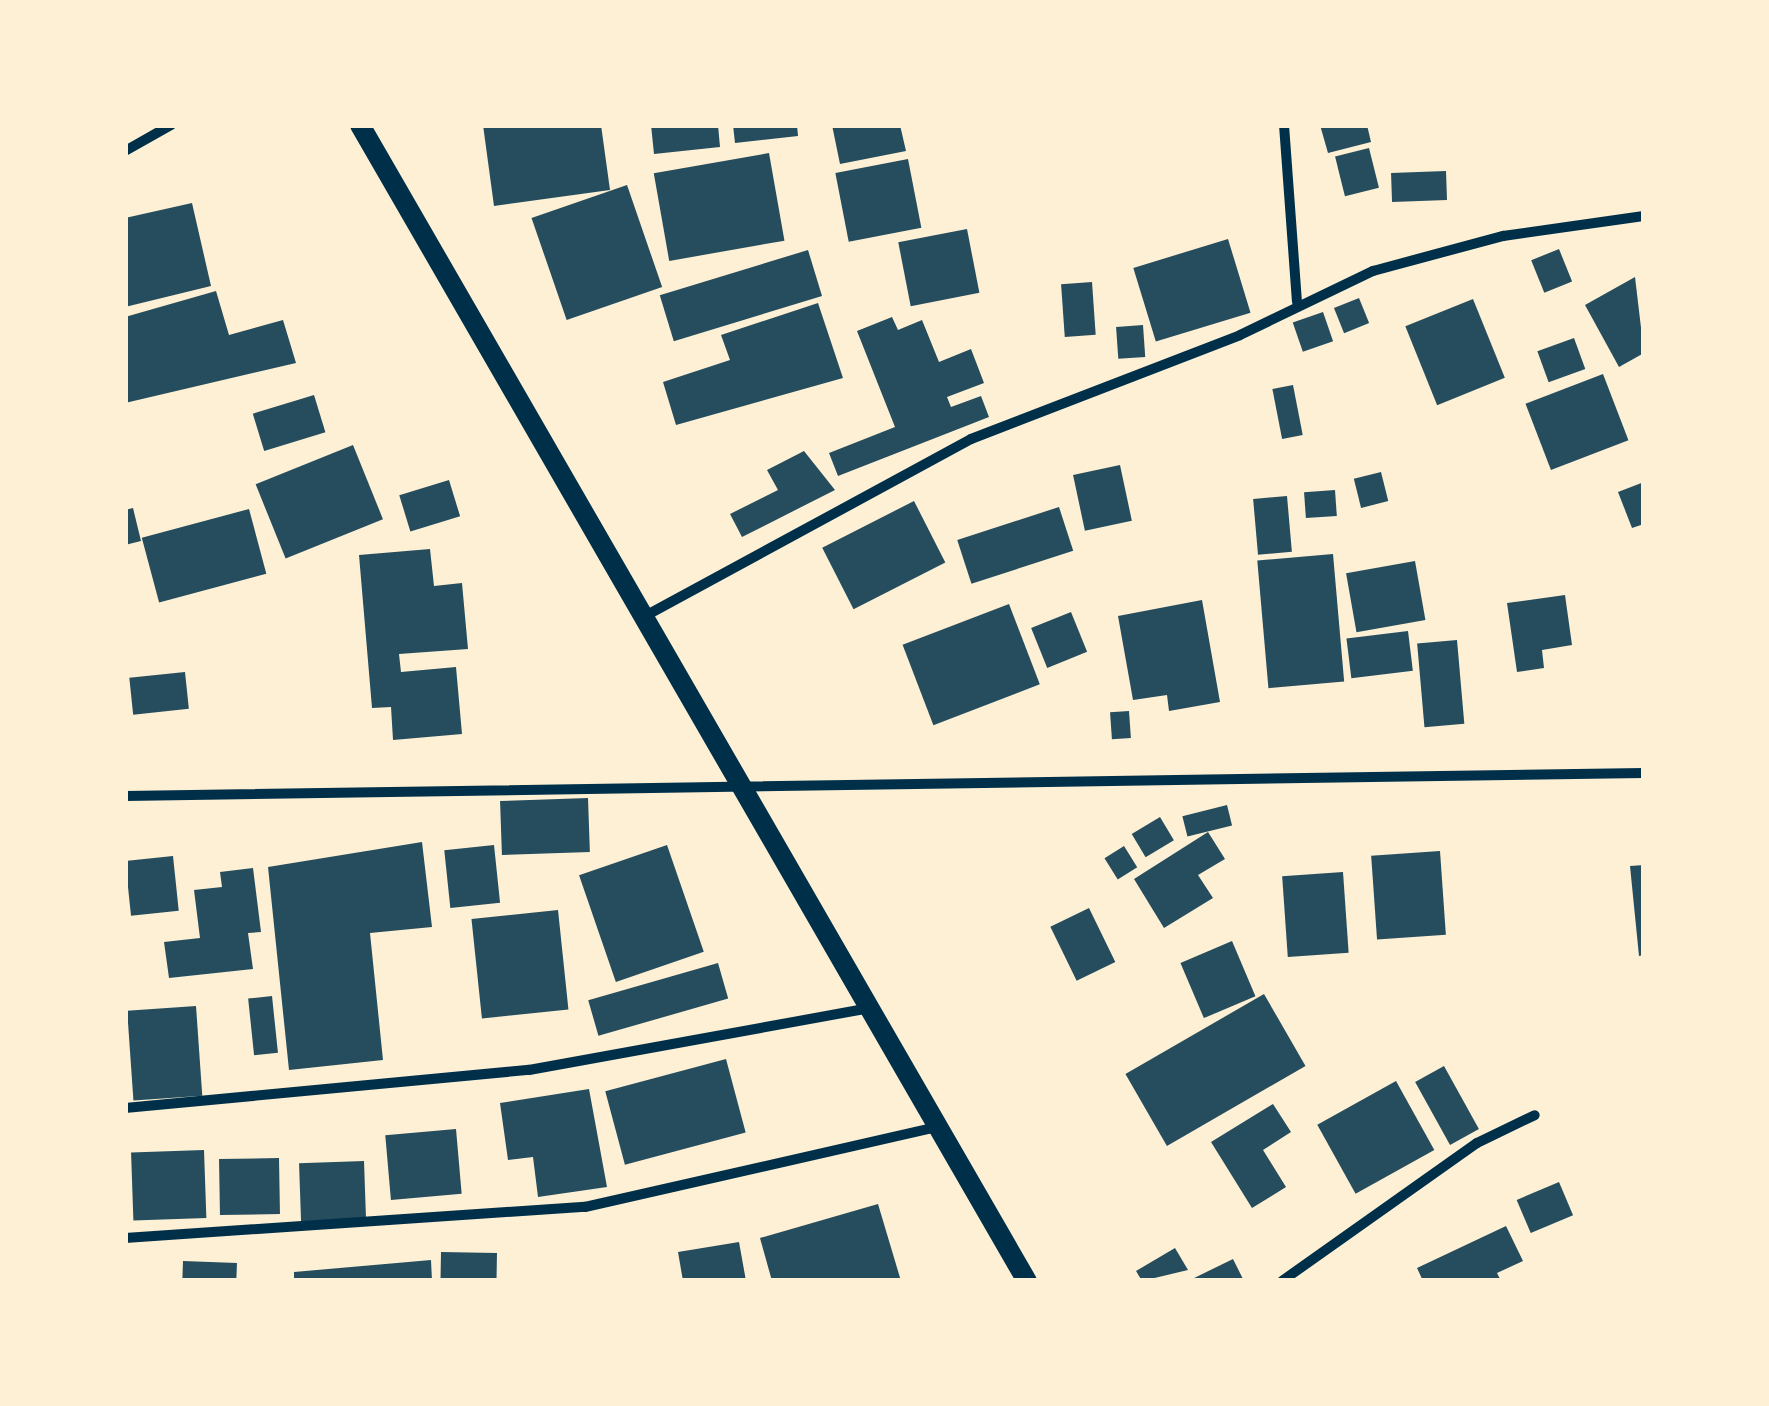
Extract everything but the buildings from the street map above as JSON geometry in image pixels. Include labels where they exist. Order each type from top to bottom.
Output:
[{"type":"main road","points":[[360,125],[648,614],[864,1009],[1026,1281]]},
{"type":"street","points":[[125,151],[170,125]]},
{"type":"street","points":[[1284,125],[1298,302]]},
{"type":"street","points":[[648,614],[970,439],[1240,335],[1298,302],[1440,250],[1644,216]]},
{"type":"street","points":[[125,796],[742,782],[1644,773]]},
{"type":"street","points":[[125,1108],[529,1070],[864,1009]]},
{"type":"street","points":[[1282,1281],[1477,1143],[1535,1115]]},
{"type":"street","points":[[125,1238],[586,1207],[934,1128]]}]
